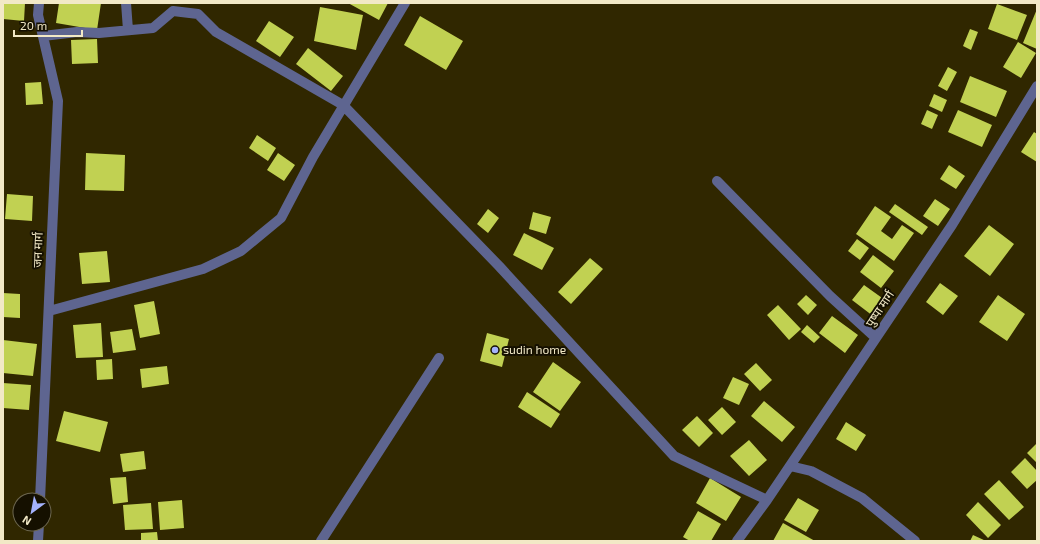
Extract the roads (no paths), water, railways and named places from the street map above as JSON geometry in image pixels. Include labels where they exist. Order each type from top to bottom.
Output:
[{"type":"street","name":"जन मार्ग","points":[[39,3],[38,15],[58,101],[40,492]]},
{"type":"street","points":[[126,3],[128,30]]},
{"type":"street","points":[[49,312],[202,269],[241,251],[281,218],[313,157],[404,3]]},
{"type":"street","points":[[43,36],[77,32],[99,33],[152,28],[174,11],[198,14],[216,32],[343,105],[499,266],[674,456],[768,500]]},
{"type":"street","name":"पुष्पा मार्ग","points":[[737,541],[768,500],[952,225],[1037,86]]},
{"type":"street","points":[[717,181],[830,296],[876,338]]},
{"type":"street","points":[[321,541],[439,358]]},
{"type":"street","points":[[790,466],[811,472],[862,498],[916,541]]},
{"type":"place","name":"sudin home","points":[[495,350]]}]
